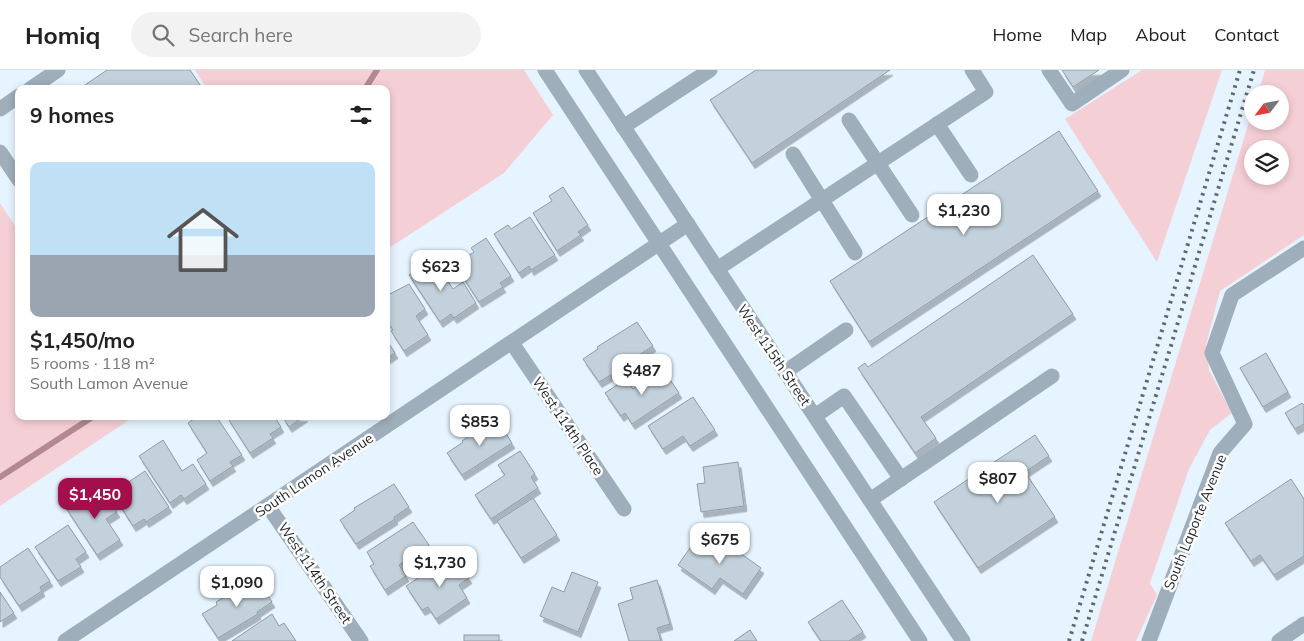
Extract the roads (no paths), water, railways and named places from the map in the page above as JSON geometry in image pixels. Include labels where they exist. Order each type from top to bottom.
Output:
[{"type":"street","points":[[36,85],[58,70]]},
{"type":"street","points":[[545,70],[920,641]]},
{"type":"street","name":"West 115th Street","points":[[586,70],[963,641]]},
{"type":"street","points":[[623,127],[710,70]]},
{"type":"street","points":[[717,269],[986,92],[972,70]]},
{"type":"street","points":[[1049,70],[1072,104],[1122,70]]},
{"type":"street","points":[[0,109],[15,99]]},
{"type":"street","points":[[848,120],[912,215]]},
{"type":"street","points":[[937,124],[970,175]]},
{"type":"street","points":[[0,152],[15,174]]},
{"type":"street","points":[[794,154],[855,253]]},
{"type":"street","name":"South Lamon Avenue","points":[[65,641],[688,224]]},
{"type":"street","name":"South Laporte Avenue","points":[[1149,641],[1220,453],[1245,424],[1212,354],[1232,295],[1304,248]]},
{"type":"street","points":[[785,372],[846,330]]},
{"type":"street","name":"West 114th Place","points":[[512,343],[624,509]]},
{"type":"street","points":[[870,500],[1052,376]]},
{"type":"street","points":[[815,416],[844,396],[901,479]]},
{"type":"street","name":"West 114th Street","points":[[268,506],[361,641]]},
{"type":"street","points":[[1279,641],[1304,624]]},
{"type":"waterway","points":[[368,85],[377,70]]},
{"type":"waterway","points":[[0,477],[88,420]]},
{"type":"railway","points":[[1069,641],[1240,70]]},
{"type":"railway","points":[[1082,641],[1254,70]]}]
